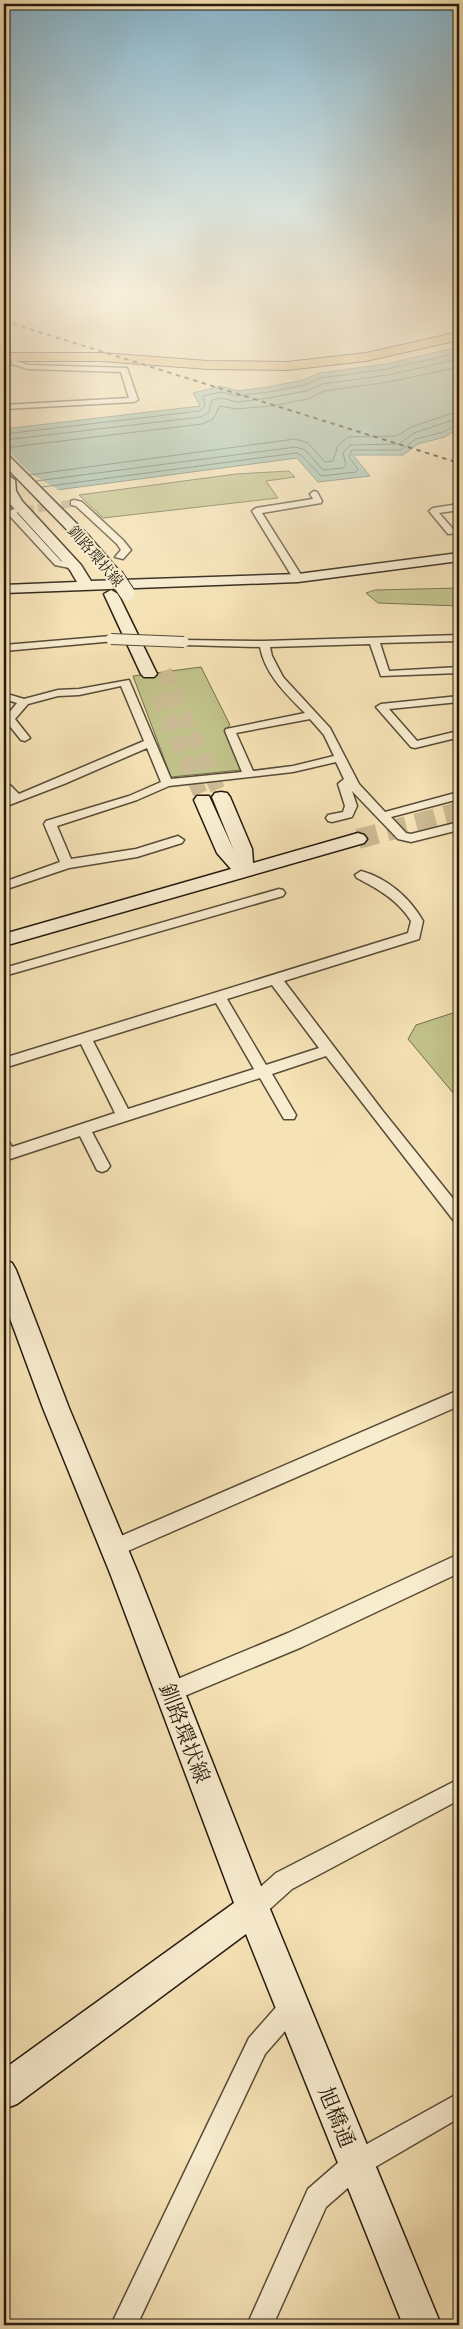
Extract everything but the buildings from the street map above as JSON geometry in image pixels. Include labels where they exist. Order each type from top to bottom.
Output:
[{"type":"street","points":[[4,407],[103,402]]},
{"type":"street","name":"釧路環状線","points":[[4,458],[23,478],[37,500],[100,576],[111,594],[149,674]]},
{"type":"street","points":[[6,477],[15,508],[76,568],[87,586]]},
{"type":"street","name":"釧路環状線","points":[[6,477],[37,500],[115,575],[130,600]]},
{"type":"street","points":[[23,478],[58,498],[120,557],[141,584]]},
{"type":"street","points":[[298,578],[256,511],[318,501],[314,494]]},
{"type":"street","points":[[74,503],[79,504],[120,542],[126,550],[120,557]]},
{"type":"street","points":[[459,507],[433,511],[451,532],[459,530]]},
{"type":"street","points":[[4,589],[298,578],[459,557]]},
{"type":"street","points":[[145,630],[164,672]]},
{"type":"street","points":[[4,648],[112,640],[264,644],[459,638]]},
{"type":"street","points":[[374,642],[385,674],[459,670]]},
{"type":"street","points":[[264,644],[265,655],[274,671],[327,732],[339,758],[362,797],[402,836],[411,838],[459,826]]},
{"type":"street","points":[[4,696],[24,702],[58,693],[79,692],[125,682],[167,783]]},
{"type":"street","points":[[459,699],[381,707],[415,745],[454,735],[459,740]]},
{"type":"street","points":[[24,702],[9,719],[25,738]]},
{"type":"street","points":[[249,775],[230,731],[313,715]]},
{"type":"street","points":[[4,804],[149,743]]},
{"type":"street","points":[[67,864],[50,824],[133,798],[167,783],[293,769],[339,758]]},
{"type":"street","points":[[332,818],[348,814],[351,806],[344,784],[351,780]]},
{"type":"street","points":[[4,785],[17,799]]},
{"type":"street","points":[[383,816],[459,795]]},
{"type":"street","points":[[212,798],[226,853],[244,870]]},
{"type":"street","points":[[4,886],[67,864],[137,853],[178,840]]},
{"type":"street","points":[[4,940],[244,870],[358,840]]},
{"type":"street","points":[[4,1063],[414,936],[417,921],[412,912],[396,894],[361,875]]},
{"type":"street","points":[[4,972],[278,893]]},
{"type":"street","points":[[275,980],[459,1217]]},
{"type":"street","points":[[219,997],[290,1115]]},
{"type":"street","points":[[85,1038],[124,1116]]},
{"type":"street","points":[[5,1152],[84,1130],[328,1050]]},
{"type":"street","points":[[84,1130],[102,1166]]},
{"type":"street","name":"釧路環状線","points":[[4,1270],[56,1408],[114,1548],[253,1909]]},
{"type":"street","points":[[114,1548],[459,1398]]},
{"type":"street","points":[[170,1692],[295,1640],[459,1563]]},
{"type":"street","points":[[4,2091],[253,1909],[284,1881],[459,1789]]},
{"type":"street","name":"旭橋通","points":[[253,1909],[422,2325]]},
{"type":"street","points":[[124,2325],[257,2046],[293,2005]]},
{"type":"street","points":[[260,2325],[317,2198],[356,2164],[459,2106]]},
{"type":"green space","points":[[289,471],[295,477],[266,481],[278,498],[103,518],[79,495],[236,474]]},
{"type":"green space","points":[[459,588],[459,606],[378,603],[366,593],[375,590]]},
{"type":"green space","points":[[201,667],[230,725],[225,730],[241,770],[171,777],[133,676]]},
{"type":"green space","points":[[459,1011],[459,1100],[408,1039],[416,1025]]},
{"type":"water","points":[[198,402],[459,402],[459,428],[445,437],[418,444],[403,455],[353,455],[370,476],[318,482],[297,458],[4,497],[4,429],[200,406]]},
{"type":"pier","points":[[4,447],[30,473],[62,492],[4,499]]},
{"type":"tunnel","points":[[14,512],[74,503]]},
{"type":"tunnel","points":[[164,671],[221,797]]},
{"type":"tunnel","points":[[158,695],[203,800]]},
{"type":"tunnel","points":[[358,839],[459,812]]},
{"type":"railway","points":[[263,402],[459,463]]}]
